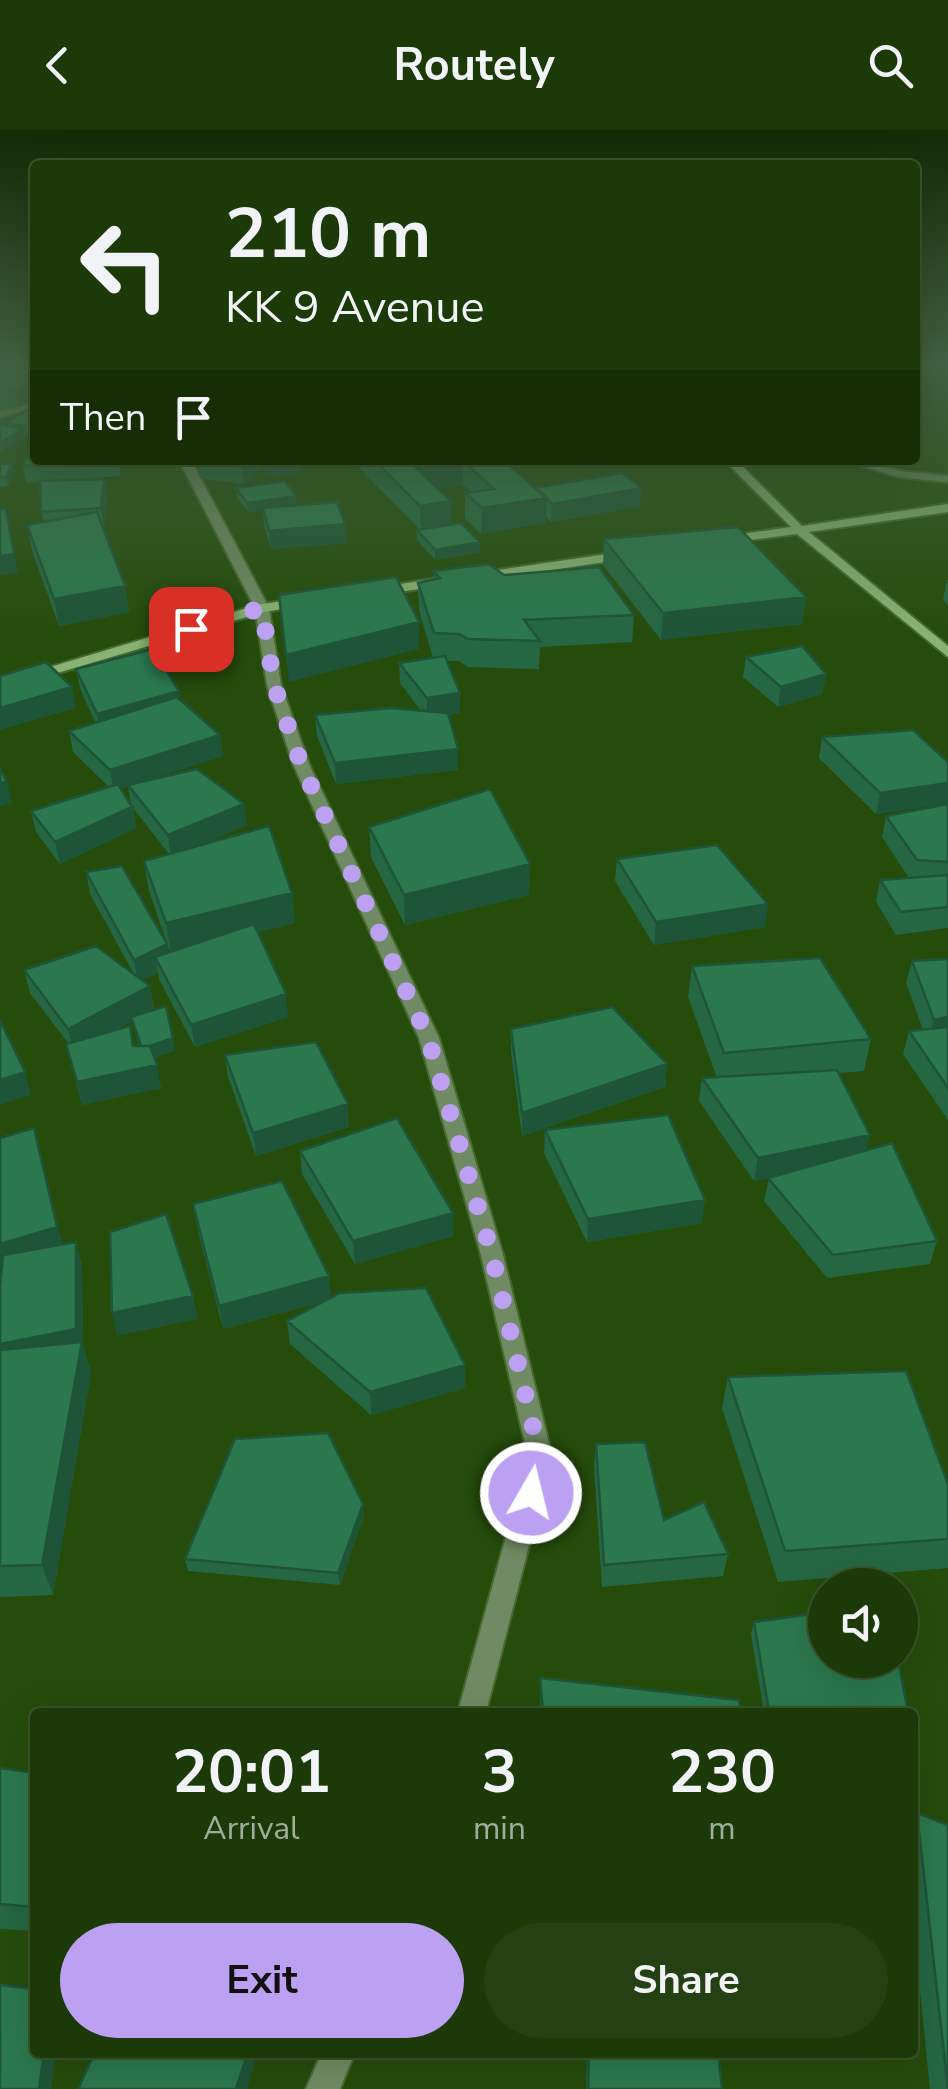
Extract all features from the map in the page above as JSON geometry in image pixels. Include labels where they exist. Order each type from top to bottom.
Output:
[{"type":"main road","points":[[735,465],[800,530],[948,653]]},
{"type":"main road","points":[[704,544],[948,508]]},
{"type":"main road","points":[[358,594],[646,552]]},
{"type":"main road","points":[[0,686],[262,608],[319,600]]},
{"type":"street","points":[[187,465],[262,608],[274,685],[301,764],[428,1038],[492,1255],[540,1456],[473,1708]]},
{"type":"street","points":[[868,465],[899,474],[948,479]]},
{"type":"street","points":[[324,2089],[337,2058]]},
{"type":"building","points":[[0,464],[12,464],[6,477],[0,477]]},
{"type":"building","points":[[379,465],[436,465],[416,468],[451,501],[420,506]]},
{"type":"building","points":[[467,465],[509,465],[547,498],[482,508],[465,493],[494,489]]},
{"type":"building","points":[[622,473],[642,488],[552,504],[535,488]]},
{"type":"building","points":[[104,479],[101,508],[41,512],[40,481]]},
{"type":"building","points":[[285,481],[296,496],[247,503],[236,488]]},
{"type":"building","points":[[337,502],[345,524],[269,531],[263,508]]},
{"type":"building","points":[[0,509],[6,509],[14,554],[0,556]]},
{"type":"building","points":[[97,512],[125,586],[54,599],[27,525]]},
{"type":"building","points":[[461,523],[480,542],[435,550],[417,530]]},
{"type":"building","points":[[738,527],[806,597],[663,613],[604,539]]},
{"type":"building","points":[[489,564],[504,575],[599,567],[634,615],[524,620],[540,641],[468,639],[459,634],[434,633],[418,583],[440,578],[433,571]]},
{"type":"building","points":[[396,577],[419,622],[286,655],[279,595]]},
{"type":"building","points":[[802,646],[826,674],[781,687],[746,657]]},
{"type":"building","points":[[153,649],[179,691],[97,714],[76,669]]},
{"type":"building","points":[[445,656],[460,693],[427,698],[399,663]]},
{"type":"building","points":[[46,662],[72,687],[0,708],[0,676]]},
{"type":"building","points":[[177,697],[220,735],[110,770],[69,731]]},
{"type":"building","points":[[390,708],[448,713],[458,749],[335,763],[315,715]]},
{"type":"building","points":[[913,730],[948,762],[948,783],[880,793],[822,737]]},
{"type":"building","points":[[197,769],[244,804],[168,835],[128,785]]},
{"type":"building","points":[[118,784],[132,807],[55,842],[31,811]]},
{"type":"building","points":[[490,789],[530,864],[404,895],[369,827]]},
{"type":"building","points":[[948,804],[948,862],[917,860],[886,816]]},
{"type":"building","points":[[269,826],[292,893],[166,923],[144,861]]},
{"type":"building","points":[[717,845],[768,904],[656,922],[617,859]]},
{"type":"building","points":[[122,866],[167,944],[134,960],[86,872]]},
{"type":"building","points":[[948,875],[948,907],[901,912],[880,880]]},
{"type":"building","points":[[254,924],[286,994],[191,1025],[155,957]]},
{"type":"building","points":[[96,946],[150,986],[68,1029],[24,970]]},
{"type":"building","points":[[820,958],[871,1039],[724,1053],[692,966]]},
{"type":"building","points":[[948,959],[948,1017],[934,1020],[912,961]]},
{"type":"building","points":[[166,1006],[173,1038],[141,1046],[131,1017]]},
{"type":"building","points":[[612,1007],[667,1064],[522,1113],[511,1029]]},
{"type":"building","points":[[0,1020],[25,1072],[0,1080]]},
{"type":"building","points":[[130,1026],[133,1046],[150,1046],[157,1065],[77,1082],[66,1044]]},
{"type":"building","points":[[948,1027],[948,1088],[909,1031]]},
{"type":"building","points":[[316,1042],[348,1104],[253,1133],[225,1055]]},
{"type":"building","points":[[837,1070],[870,1135],[758,1158],[702,1078]]},
{"type":"building","points":[[668,1115],[705,1200],[588,1219],[545,1130]]},
{"type":"building","points":[[397,1118],[453,1213],[353,1241],[300,1151]]},
{"type":"building","points":[[34,1128],[57,1227],[0,1244],[0,1138]]},
{"type":"building","points":[[892,1143],[937,1241],[833,1255],[768,1178]]},
{"type":"building","points":[[282,1181],[329,1276],[219,1306],[193,1204]]},
{"type":"building","points":[[166,1214],[193,1296],[112,1313],[110,1232]]},
{"type":"building","points":[[76,1242],[76,1329],[0,1344],[3,1255]]},
{"type":"building","points":[[426,1288],[465,1365],[370,1392],[287,1321],[340,1293]]},
{"type":"building","points":[[82,1342],[42,1565],[0,1566],[0,1350]]},
{"type":"building","points":[[906,1371],[948,1484],[948,1539],[785,1551],[728,1377]]},
{"type":"building","points":[[328,1433],[363,1504],[338,1573],[185,1559],[235,1439]]},
{"type":"building","points":[[645,1442],[664,1520],[704,1502],[728,1554],[604,1565],[596,1444]]},
{"type":"building","points":[[808,1614],[808,1678],[901,1678],[907,1708],[768,1708],[754,1622]]},
{"type":"building","points":[[540,1678],[739,1700],[740,1708],[543,1708]]},
{"type":"building","points":[[0,1768],[30,1772],[30,1907],[0,1904]]},
{"type":"building","points":[[918,1813],[948,1825],[948,2089],[918,1822]]},
{"type":"building","points":[[0,1985],[30,1988],[30,2058],[43,2058],[39,2089],[0,2089]]},
{"type":"building","points":[[92,2058],[246,2058],[236,2089],[78,2089]]},
{"type":"building","points":[[589,2058],[719,2058],[722,2089],[588,2089]]},
{"type":"route","points":[[191,629],[262,608],[274,685],[301,764],[428,1038],[492,1255],[540,1456],[531,1493]]}]
